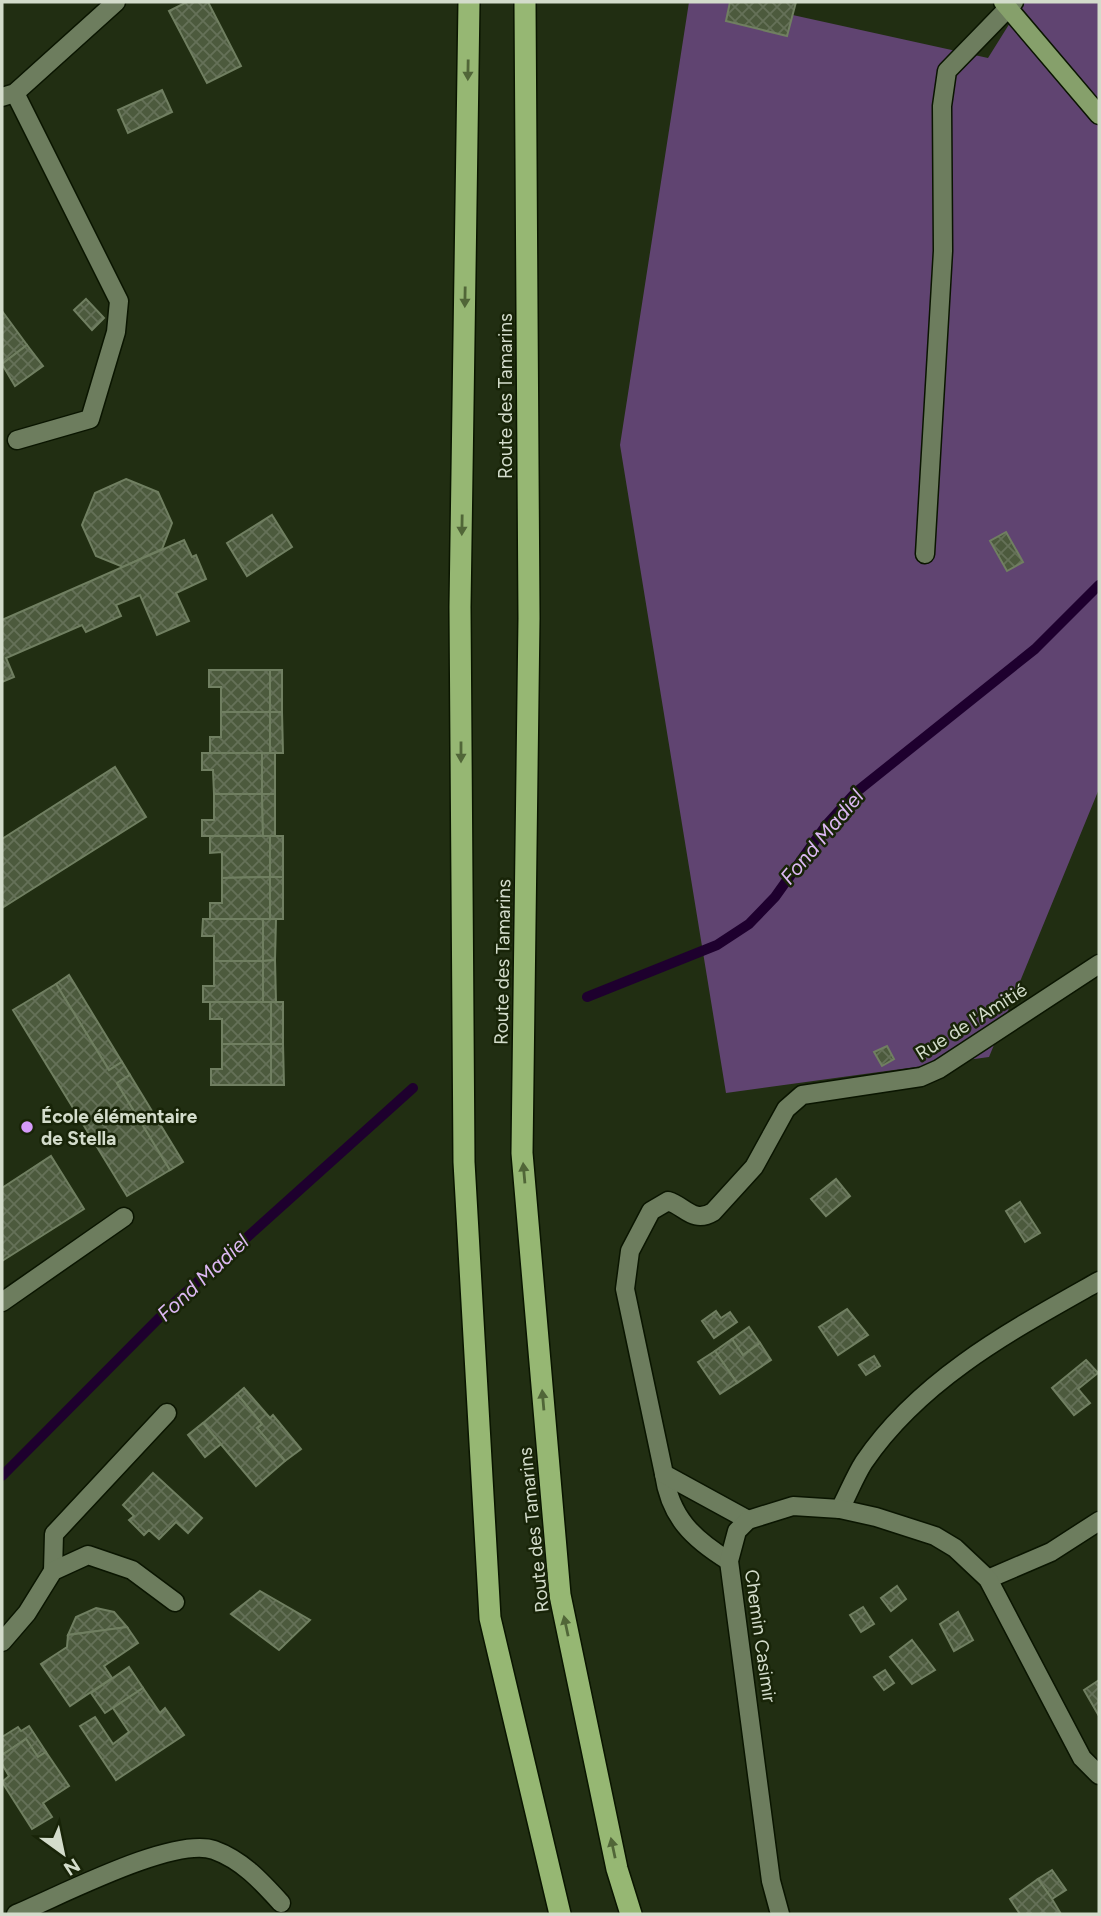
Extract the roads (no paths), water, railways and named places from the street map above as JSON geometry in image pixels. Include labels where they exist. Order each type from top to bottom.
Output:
[{"type":"highway","name":"Route des Tamarins","points":[[469,2],[460,607],[464,1162],[490,1618],[560,1914]]},
{"type":"highway","name":"Route des Tamarins","points":[[525,2],[529,618],[522,1153],[560,1595],[617,1870],[631,1914]]},
{"type":"main road","points":[[1009,4],[1099,115]]},
{"type":"street","points":[[17,440],[90,419],[117,332],[119,301],[8,95],[116,2]]},
{"type":"street","points":[[925,554],[943,251],[942,106],[947,71],[1009,4]]},
{"type":"street","name":"Rue de l'Amitié","points":[[729,1561],[704,1546],[685,1528],[670,1504],[625,1289],[629,1251],[651,1211],[668,1201],[688,1213],[706,1217],[754,1167],[786,1109],[802,1095],[921,1077],[939,1069],[1099,964]]},
{"type":"street","points":[[2,1302],[124,1217]]},
{"type":"street","points":[[840,1510],[864,1462],[930,1388],[1006,1334],[1099,1281]]},
{"type":"street","points":[[2,1642],[27,1613],[53,1571],[54,1534],[167,1413]]},
{"type":"street","points":[[664,1474],[748,1520],[793,1506],[840,1510],[876,1517],[934,1536],[955,1548],[988,1579],[1082,1758],[1099,1775]]},
{"type":"street","name":"Chemin Casimir","points":[[748,1520],[737,1531],[729,1561],[771,1881],[780,1914]]},
{"type":"street","points":[[988,1579],[1051,1552],[1099,1521]]},
{"type":"street","points":[[53,1571],[88,1555],[132,1570],[175,1602]]},
{"type":"street","points":[[16,1914],[168,1851],[212,1850],[253,1871],[281,1903]]},
{"type":"waterway","name":"Fond Madiel","points":[[587,997],[717,945],[749,924],[775,897],[827,824],[855,793],[1035,649],[1099,585]]},
{"type":"waterway","name":"Fond Madiel","points":[[2,1476],[175,1302],[413,1088]]},
{"type":"place","name":"École élémentaire de Stella","points":[[27,1127]]}]
